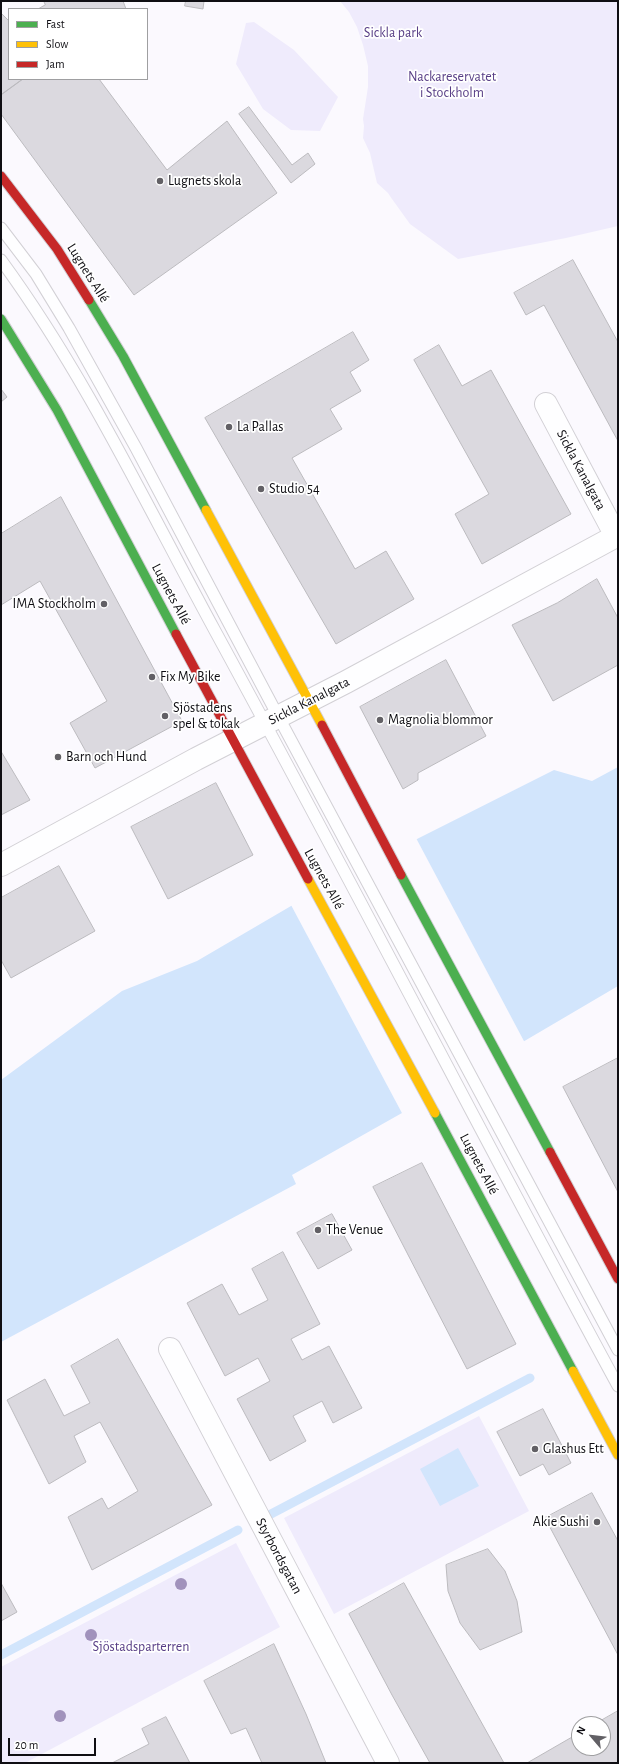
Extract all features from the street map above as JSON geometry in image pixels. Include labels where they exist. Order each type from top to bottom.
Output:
[{"type":"street","name":"Lugnets Allé","points":[[1,176],[57,249],[123,356],[618,1279]]},
{"type":"street","name":"Lugnets Allé","points":[[1,319],[57,410],[618,1455]]},
{"type":"street","name":"Sickla Kanalgata","points":[[1,865],[617,536],[546,404]]},
{"type":"street","name":"Styrbordsgatan","points":[[170,1349],[388,1763]]},
{"type":"lane","points":[[1,228],[36,274],[69,328],[140,455],[272,720],[324,833],[618,1386]]},
{"type":"lane","points":[[1,260],[53,336],[84,388],[272,720],[337,826],[618,1350]]},
{"type":"green space","name":"Nackareservatet i Stockholm","points":[[340,1],[618,1],[618,226],[566,238],[458,259],[410,224],[388,193],[377,183],[370,153],[363,138],[363,119],[368,87],[368,66],[357,27],[349,12]]},
{"type":"green space","points":[[254,22],[294,50],[338,97],[320,131],[291,130],[263,109],[236,64],[246,23]]},
{"type":"green space","points":[[479,1416],[529,1511],[334,1614],[284,1518]]},
{"type":"green space","name":"Sjöstadsparterren","points":[[236,1543],[280,1627],[25,1763],[1,1763],[1,1667]]},
{"type":"water","points":[[618,767],[618,986],[402,1113],[292,1175],[296,1184],[1,1342],[1,1080],[122,991],[197,961],[291,906],[417,839],[554,770],[592,781]]},
{"type":"water","points":[[458,1448],[479,1486],[440,1506],[420,1469]]},
{"type":"pier","points":[[416,838],[525,1043],[403,1115],[291,905]]},
{"type":"building","points":[[44,1],[123,1],[126,8],[40,8],[45,5]]},
{"type":"building","points":[[186,1],[204,1],[203,9],[185,6]]},
{"type":"building","points":[[1,13],[8,20],[8,80],[22,80],[1,95]]},
{"type":"building","name":"Lugnets skola","points":[[22,80],[100,80],[167,170],[227,121],[277,193],[134,295],[1,114],[1,95]]},
{"type":"building","points":[[249,107],[292,165],[308,153],[315,164],[291,183],[239,114]]},
{"type":"building","points":[[573,260],[618,342],[618,441],[544,305],[526,315],[514,293]]},
{"type":"building","points":[[353,332],[369,360],[350,372],[361,391],[330,409],[342,429],[292,458],[355,569],[386,551],[414,599],[336,644],[205,418]]},
{"type":"building","points":[[439,345],[462,386],[491,370],[571,514],[482,564],[455,514],[489,494],[414,360]]},
{"type":"building","points":[[1,389],[7,397],[1,402]]},
{"type":"building","points":[[61,497],[182,721],[95,768],[70,723],[107,701],[40,581],[1,605],[1,534]]},
{"type":"building","points":[[597,579],[618,618],[618,665],[553,701],[512,625],[557,603]]},
{"type":"building","points":[[446,660],[486,736],[418,773],[418,780],[403,789],[360,707]]},
{"type":"building","points":[[2,753],[30,800],[1,815],[1,754]]},
{"type":"building","points":[[216,783],[253,855],[168,899],[131,827]]},
{"type":"building","points":[[59,866],[95,931],[11,978],[1,960],[1,898]]},
{"type":"building","points":[[618,1058],[618,1192],[563,1087]]},
{"type":"building","points":[[422,1163],[516,1344],[467,1369],[373,1187]]},
{"type":"building","points":[[332,1214],[352,1250],[318,1269],[297,1233]]},
{"type":"building","points":[[283,1252],[320,1324],[291,1339],[302,1360],[329,1346],[362,1408],[333,1423],[322,1401],[293,1416],[306,1441],[270,1461],[237,1399],[270,1381],[258,1358],[225,1376],[187,1303],[222,1284],[239,1315],[268,1300],[252,1269]]},
{"type":"building","points":[[118,1339],[212,1505],[92,1570],[68,1517],[102,1498],[108,1509],[138,1491],[100,1422],[74,1436],[86,1462],[49,1484],[7,1400],[45,1379],[64,1416],[90,1403],[71,1366]]},
{"type":"building","name":"Glashus Ett","points":[[543,1409],[571,1463],[549,1475],[543,1464],[520,1476],[497,1432]]},
{"type":"building","points":[[592,1493],[618,1541],[618,1655],[545,1518]]},
{"type":"building","points":[[488,1549],[505,1571],[517,1601],[522,1632],[480,1650],[460,1623],[448,1591],[446,1565]]},
{"type":"building","points":[[1,1583],[17,1612],[1,1621]]},
{"type":"building","points":[[404,1583],[504,1763],[430,1763],[392,1695],[349,1614]]},
{"type":"building","points":[[274,1644],[306,1714],[326,1763],[262,1763],[246,1728],[231,1734],[204,1681]]},
{"type":"building","points":[[618,1711],[618,1763],[527,1763],[571,1738],[571,1756],[611,1756],[611,1716],[609,1716]]},
{"type":"building","points":[[166,1717],[190,1763],[112,1763],[149,1744],[142,1729]]},
{"type":"waterway","points":[[271,1514],[530,1378]]},
{"type":"waterway","points":[[1,1655],[238,1530]]},
{"type":"traffic: fast","points":[[89,300],[123,356],[206,510]]},
{"type":"traffic: fast","points":[[1,319],[57,410],[176,634]]},
{"type":"traffic: fast","points":[[401,875],[550,1152]]},
{"type":"traffic: fast","points":[[435,1113],[573,1371]]},
{"type":"traffic: slow","points":[[206,510],[322,725]]},
{"type":"traffic: slow","points":[[308,879],[435,1113]]},
{"type":"traffic: slow","points":[[573,1371],[618,1455]]},
{"type":"traffic: jam","points":[[1,176],[57,249],[89,300]]},
{"type":"traffic: jam","points":[[176,634],[308,879]]},
{"type":"traffic: jam","points":[[322,725],[401,875]]},
{"type":"traffic: jam","points":[[550,1152],[618,1279]]},
{"type":"place","name":"Lugnets skola","points":[[160,181]]},
{"type":"place","name":"La Pallas","points":[[229,427]]},
{"type":"place","name":"Studio 54","points":[[261,489]]},
{"type":"place","name":"IMA Stockholm","points":[[104,604]]},
{"type":"place","name":"Fix My Bike","points":[[152,677]]},
{"type":"place","name":"Sjöstadens spel & tokak","points":[[165,716]]},
{"type":"place","name":"Magnolia blommor","points":[[380,720]]},
{"type":"place","name":"Barn och Hund","points":[[58,757]]},
{"type":"place","name":"The Venue","points":[[318,1230]]},
{"type":"place","name":"Glashus Ett","points":[[535,1449]]},
{"type":"place","name":"Akie Sushi","points":[[597,1522]]},
{"type":"park label","name":"Sickla park","points":[[393,33]]}]
